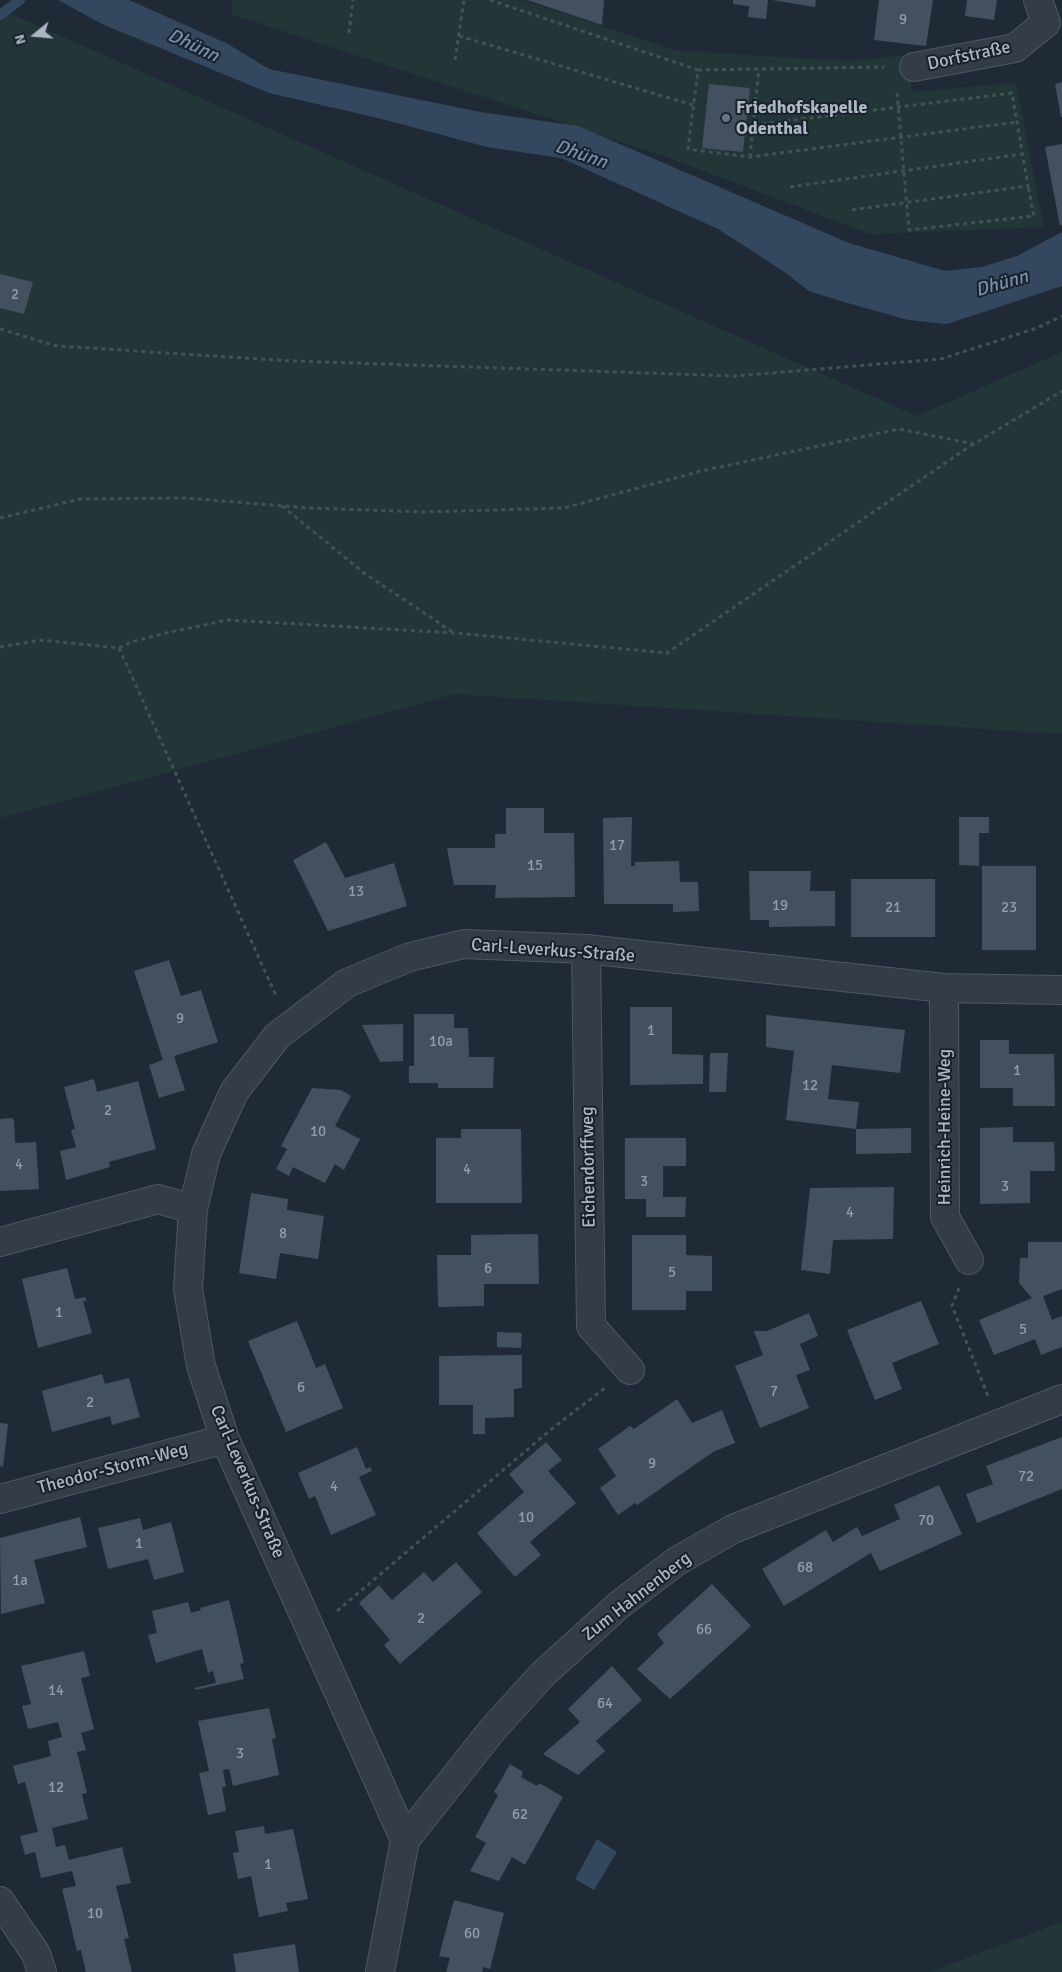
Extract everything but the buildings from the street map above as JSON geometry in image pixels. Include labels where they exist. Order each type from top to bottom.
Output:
[{"type":"street","name":"Dorfstraße","points":[[904,67],[1014,48],[1048,17]]},
{"type":"street","name":"Carl-Leverkus-Straße","points":[[405,1840],[226,1440],[201,1366],[188,1289],[193,1209],[206,1154],[234,1092],[277,1036],[347,983],[410,957],[464,944],[586,949],[944,988],[1062,990]]},
{"type":"street","name":"Eichendorffweg","points":[[586,949],[591,1326],[630,1370]]},
{"type":"street","name":"Heinrich-Heine-Weg","points":[[944,988],[945,1217],[969,1260]]},
{"type":"street","points":[[0,1242],[158,1199],[193,1209]]},
{"type":"street","name":"Zum Hahnenberg","points":[[380,1972],[405,1840],[493,1729],[542,1675],[619,1605],[677,1561],[733,1529],[1062,1399]]},
{"type":"street","name":"Theodor-Storm-Weg","points":[[0,1499],[226,1440]]},
{"type":"street","points":[[0,1901],[36,1954],[42,1972]]},
{"type":"path","points":[[350,33],[354,0]]},
{"type":"path","points":[[455,60],[464,0]]},
{"type":"path","points":[[490,0],[698,70],[904,67]]},
{"type":"path","points":[[459,36],[693,106]]},
{"type":"path","points":[[750,157],[760,69]]},
{"type":"path","points":[[698,70],[688,149],[750,157],[1017,122]]},
{"type":"path","points":[[754,125],[898,108],[1012,92],[1034,216],[909,230],[898,108],[896,92]]},
{"type":"path","points":[[790,187],[1022,154]]},
{"type":"path","points":[[851,210],[906,201],[1028,186]]},
{"type":"path","points":[[0,329],[56,346],[294,361],[736,376],[941,360],[1037,328],[1062,316]]},
{"type":"path","points":[[0,647],[41,640],[119,648],[131,642],[166,633],[228,620],[454,633],[667,654],[974,444],[1062,390]]},
{"type":"path","points":[[0,518],[80,499],[185,498],[282,506],[424,512],[564,508],[701,471],[898,429],[974,444]]},
{"type":"path","points":[[282,506],[364,572],[454,633]]},
{"type":"path","points":[[119,648],[290,1026]]},
{"type":"path","points":[[969,1260],[952,1306],[999,1425]]},
{"type":"path","points":[[313,1632],[554,1427],[630,1370]]},
{"type":"green space","points":[[233,0],[521,0],[679,51],[850,61],[909,55],[912,92],[1016,83],[1044,227],[870,234],[667,157],[231,14]]},
{"type":"green space","points":[[0,9],[917,416],[1062,352],[1062,734],[455,694],[0,818]]},
{"type":"green space","points":[[1062,1922],[1062,1972],[929,1972]]},
{"type":"water","name":"Dhünn","points":[[58,0],[129,0],[228,44],[269,69],[480,112],[578,126],[849,243],[945,271],[982,267],[1017,256],[1062,232],[1062,286],[947,324],[908,320],[844,302],[809,291],[783,271],[718,229],[561,158],[487,147],[382,119],[269,93],[102,24]]},
{"type":"water","points":[[597,1839],[617,1852],[594,1890],[575,1879]]},
{"type":"waterway","points":[[0,15],[20,0]]},
{"type":"place","name":"Friedhofskapelle Odenthal","points":[[726,118]]}]
